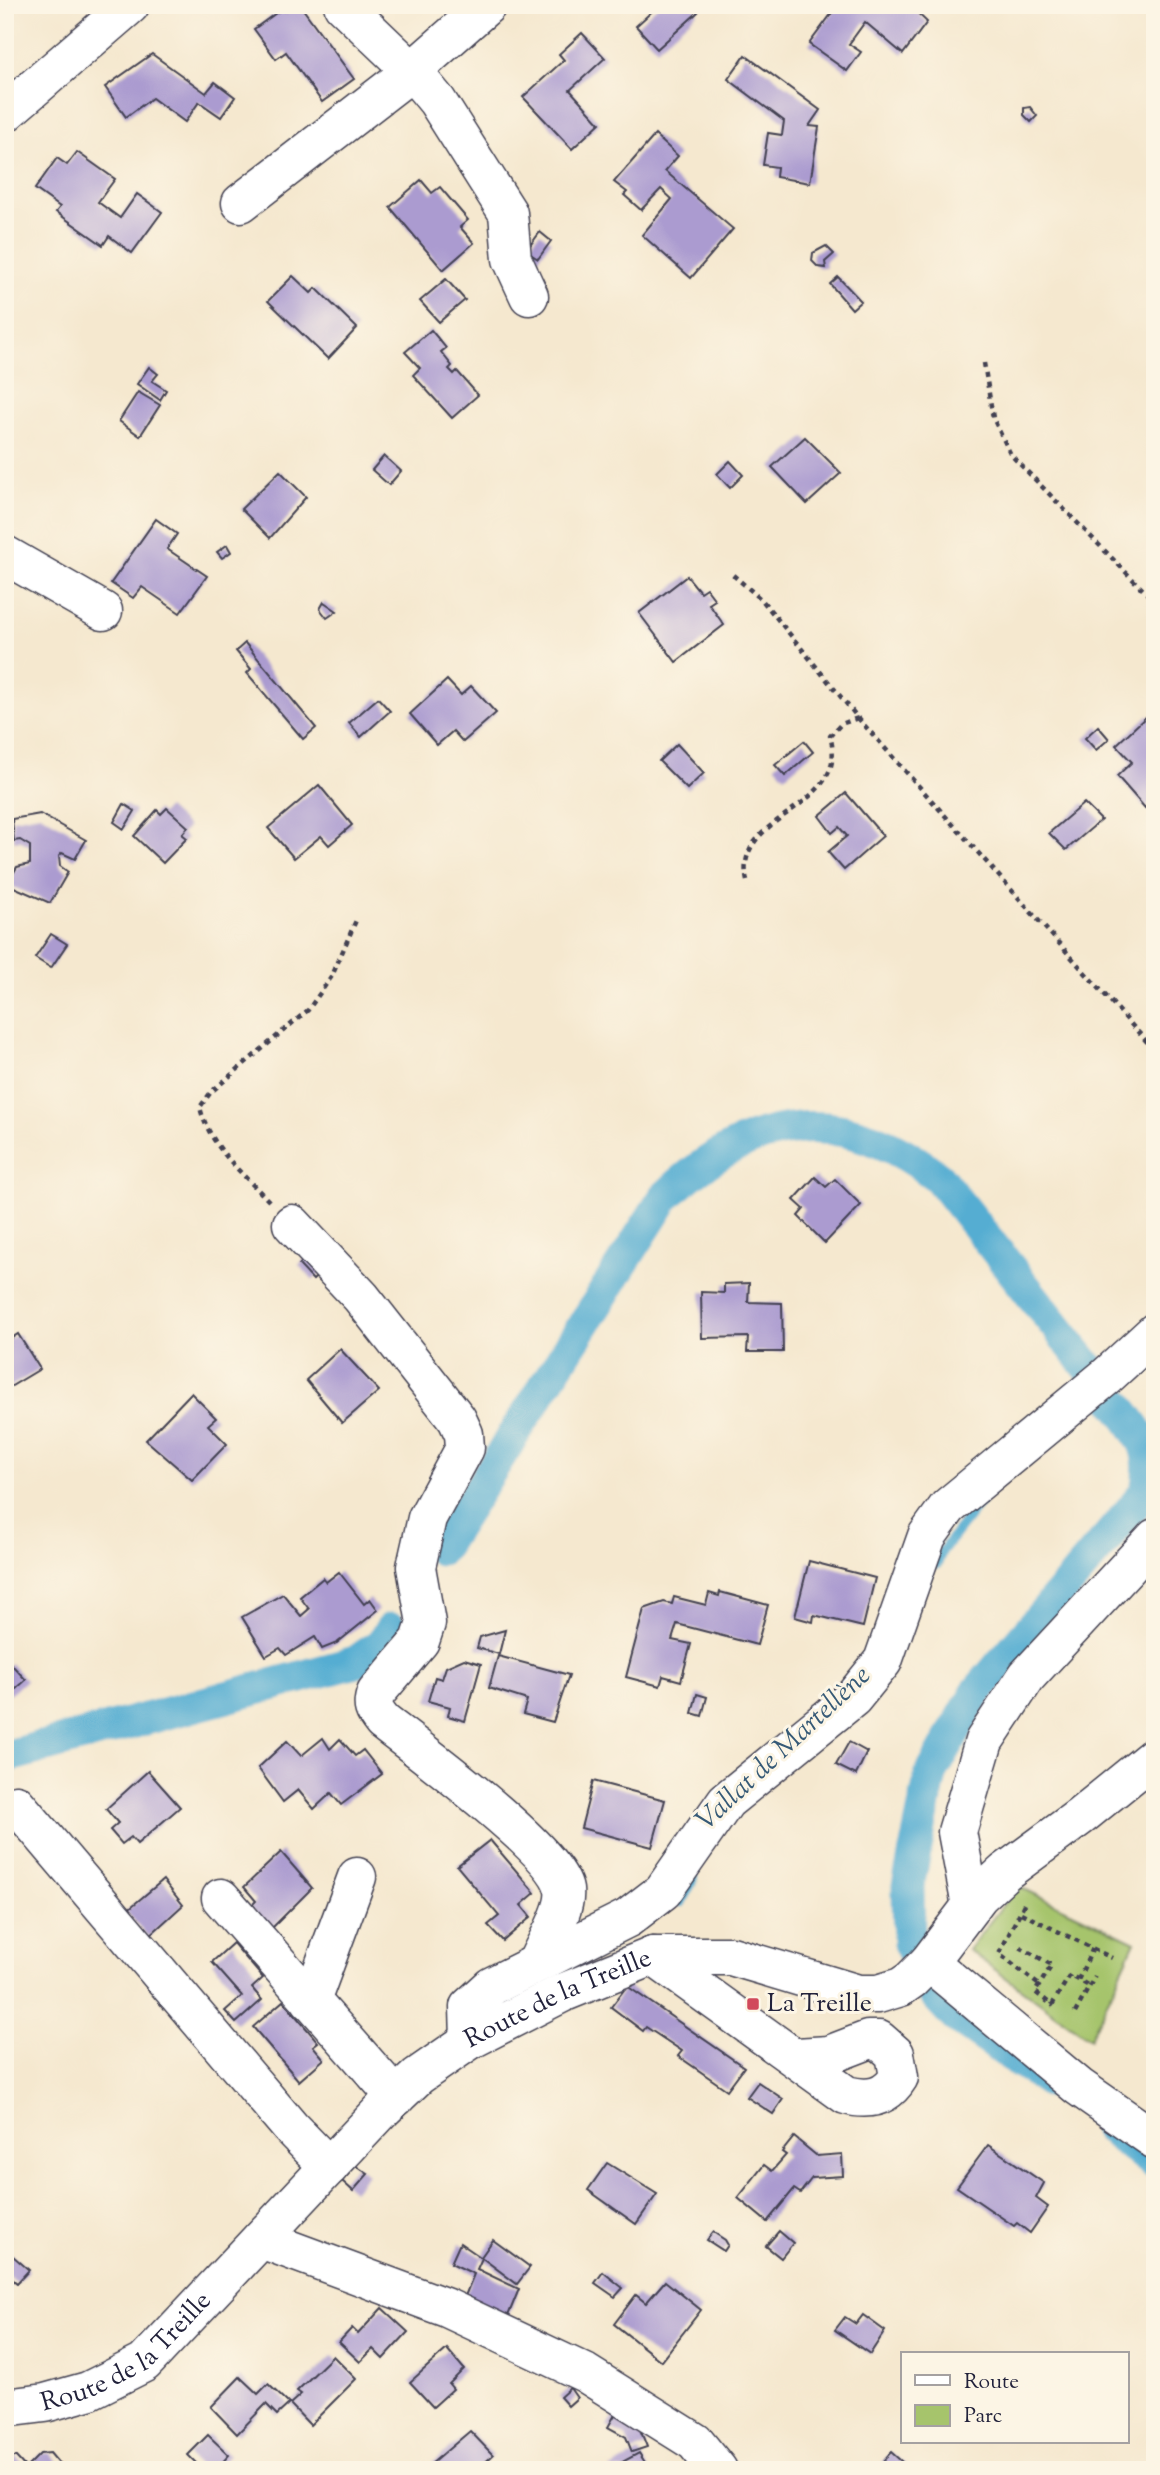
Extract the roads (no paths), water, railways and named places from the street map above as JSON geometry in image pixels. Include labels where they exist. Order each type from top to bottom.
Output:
[{"type":"street","points":[[5,113],[130,5]]},
{"type":"street","points":[[342,5],[412,71],[437,101],[508,213],[512,259],[529,296]]},
{"type":"street","points":[[241,203],[412,71],[486,5]]},
{"type":"street","points":[[5,555],[103,611]]},
{"type":"street","points":[[292,1224],[360,1297],[457,1419],[464,1434],[460,1461],[428,1518],[416,1567],[426,1623],[420,1642],[376,1693],[374,1711],[520,1833],[564,1886],[565,1900],[538,1960]]},
{"type":"street","points":[[470,2040],[469,2007],[492,1986],[538,1960],[628,1917],[663,1891],[726,1801],[853,1698],[883,1661],[927,1536],[948,1507],[1107,1376],[1155,1332]]},
{"type":"street","points":[[971,1906],[957,1832],[984,1741],[1027,1676],[1155,1538]]},
{"type":"street","points":[[1155,1756],[1005,1872],[971,1906],[924,1966],[1079,2087],[1155,2140]]},
{"type":"street","points":[[16,1804],[282,2118],[329,2166]]},
{"type":"street","points":[[311,2001],[357,1877]]},
{"type":"street","points":[[221,1898],[396,2097]]},
{"type":"street","points":[[653,1956],[796,2057]]},
{"type":"street","name":"Route de la Treille","points":[[5,2407],[45,2403],[88,2391],[144,2363],[329,2166],[418,2076],[470,2040],[562,1993],[653,1956],[731,1956],[858,1994],[878,1994],[901,1987],[924,1966]]},
{"type":"street","points":[[261,2239],[435,2303],[585,2373],[695,2442],[719,2470]]},
{"type":"waterway","points":[[441,1549],[664,1198],[696,1170],[729,1149],[762,1135],[796,1128],[831,1129],[866,1137],[902,1153],[938,1177],[1128,1418],[1141,1437],[1148,1456],[1146,1492],[976,1693],[931,1774],[908,1886],[909,1943],[933,1992],[956,2017],[1048,2081]]},
{"type":"waterway","name":"Vallat de Martellène","points":[[937,1564],[942,1551],[980,1502]]},
{"type":"waterway","points":[[5,1757],[356,1662],[382,1643],[391,1629]]},
{"type":"waterway","name":"Vallat de Martellène","points":[[681,1902],[694,1878]]},
{"type":"waterway","points":[[1110,2129],[1155,2164]]},
{"type":"place","name":"La Treille","points":[[753,2004]]}]
